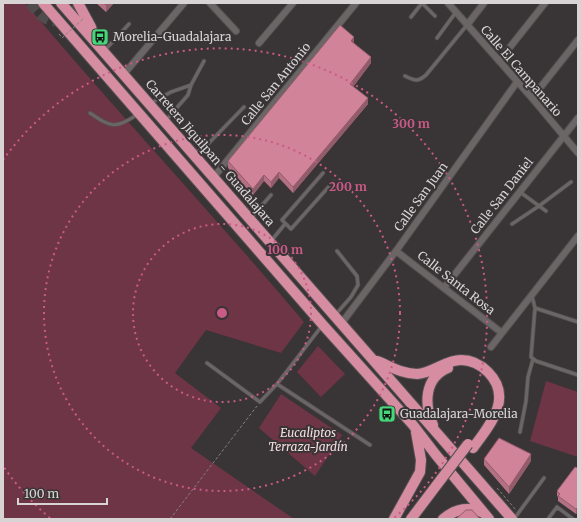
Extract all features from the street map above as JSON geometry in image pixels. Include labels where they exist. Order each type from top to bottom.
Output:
[{"type":"highway","points":[[43,3],[323,325],[413,425],[487,517]]},
{"type":"highway","name":"Carretera Jiquilpan - Guadalajara","points":[[61,3],[436,432],[515,517]]},
{"type":"highway","points":[[78,3],[91,26],[96,42]]},
{"type":"highway","points":[[374,360],[396,370],[417,374],[431,370],[451,361],[461,360],[472,362],[491,375],[499,393],[499,403],[493,420],[411,519]]},
{"type":"highway","points":[[436,432],[428,413],[427,404],[428,392],[431,384],[440,373],[449,368],[460,366],[474,369],[482,374],[487,380],[491,388],[493,401],[491,411],[471,446]]},
{"type":"highway","points":[[394,519],[420,472],[421,460],[419,444],[413,425]]},
{"type":"highway","points":[[420,519],[444,479]]},
{"type":"highway","points":[[443,519],[454,512],[466,509],[474,509],[487,517]]},
{"type":"street","points":[[124,74],[184,3]]},
{"type":"street","points":[[210,3],[236,31]]},
{"type":"street","points":[[259,43],[293,3]]},
{"type":"street","name":"Calle San Antonio","points":[[213,178],[356,3]]},
{"type":"street","name":"Calle El Campanario","points":[[448,3],[532,98],[578,154]]},
{"type":"street","points":[[467,25],[484,3]]},
{"type":"street","points":[[499,61],[545,3]]},
{"type":"street","points":[[532,98],[578,40]]},
{"type":"street","name":"Calle San Juan","points":[[338,320],[396,251],[517,82]]},
{"type":"street","name":"Calle San Daniel","points":[[444,288],[578,118]]},
{"type":"street","points":[[490,347],[532,296],[578,236]]},
{"type":"street","name":"Calle Santa Rosa","points":[[396,251],[502,333]]},
{"type":"lane","points":[[411,16],[422,3],[435,16]]},
{"type":"lane","points":[[437,38],[456,12]]},
{"type":"lane","points":[[104,51],[129,24]]},
{"type":"lane","points":[[405,76],[414,81],[419,81],[426,75],[467,25]]},
{"type":"lane","points":[[165,121],[188,94],[191,85],[204,61]]},
{"type":"lane","points":[[150,104],[171,92],[191,85]]},
{"type":"lane","points":[[193,154],[208,144],[244,107]]},
{"type":"lane","points":[[90,113],[106,124],[116,126],[139,112]]},
{"type":"lane","points":[[323,173],[282,220],[285,224],[291,229],[333,182]]},
{"type":"lane","points":[[512,224],[571,182]]},
{"type":"lane","points":[[520,192],[546,211]]},
{"type":"lane","points":[[249,219],[271,195]]},
{"type":"lane","points":[[270,242],[285,224]]},
{"type":"lane","points":[[337,251],[357,276],[358,285],[338,320]]},
{"type":"lane","points":[[520,432],[526,401],[528,377],[533,359],[531,357],[535,308],[532,296]]},
{"type":"lane","points":[[535,308],[578,322]]},
{"type":"lane","points":[[207,363],[260,402],[277,384],[323,325]]},
{"type":"lane","points":[[533,359],[578,374]]},
{"type":"lane","points":[[277,384],[370,445]]},
{"type":"lane","points":[[515,517],[544,478]]},
{"type":"lane","points":[[548,519],[557,507],[573,519]]},
{"type":"path","points":[[62,38],[84,18]]},
{"type":"path","points":[[170,519],[260,402]]},
{"type":"path","points":[[493,484],[515,517]]},
{"type":"green space","points":[[3,3],[25,3],[304,322],[281,353],[206,330],[175,373],[221,408],[191,448],[294,519],[3,519]]},
{"type":"green space","points":[[318,346],[345,374],[321,397],[297,372]]},
{"type":"green space","points":[[546,381],[578,392],[578,457],[530,441]]},
{"type":"green space","name":"Eucaliptos Terraza-Jardín","points":[[281,394],[342,435],[315,476],[259,428]]},
{"type":"building","points":[[340,25],[354,37],[351,41],[371,57],[350,84],[368,98],[293,187],[279,172],[271,182],[264,175],[253,189],[228,161]]},
{"type":"building","points":[[499,438],[531,454],[509,487],[484,459]]},
{"type":"building","points":[[575,467],[578,468],[578,507],[576,509],[558,496],[560,494],[557,491]]},
{"type":"building","points":[[466,510],[472,510],[480,519],[456,519]]},
{"type":"tunnel","points":[[30,3],[41,16],[53,21],[57,21],[65,17],[69,8],[69,3]]},
{"type":"place","name":"Morelia-Guadalajara","points":[[100,37]]},
{"type":"place","name":"Guadalajara-Morelia","points":[[387,414]]}]
